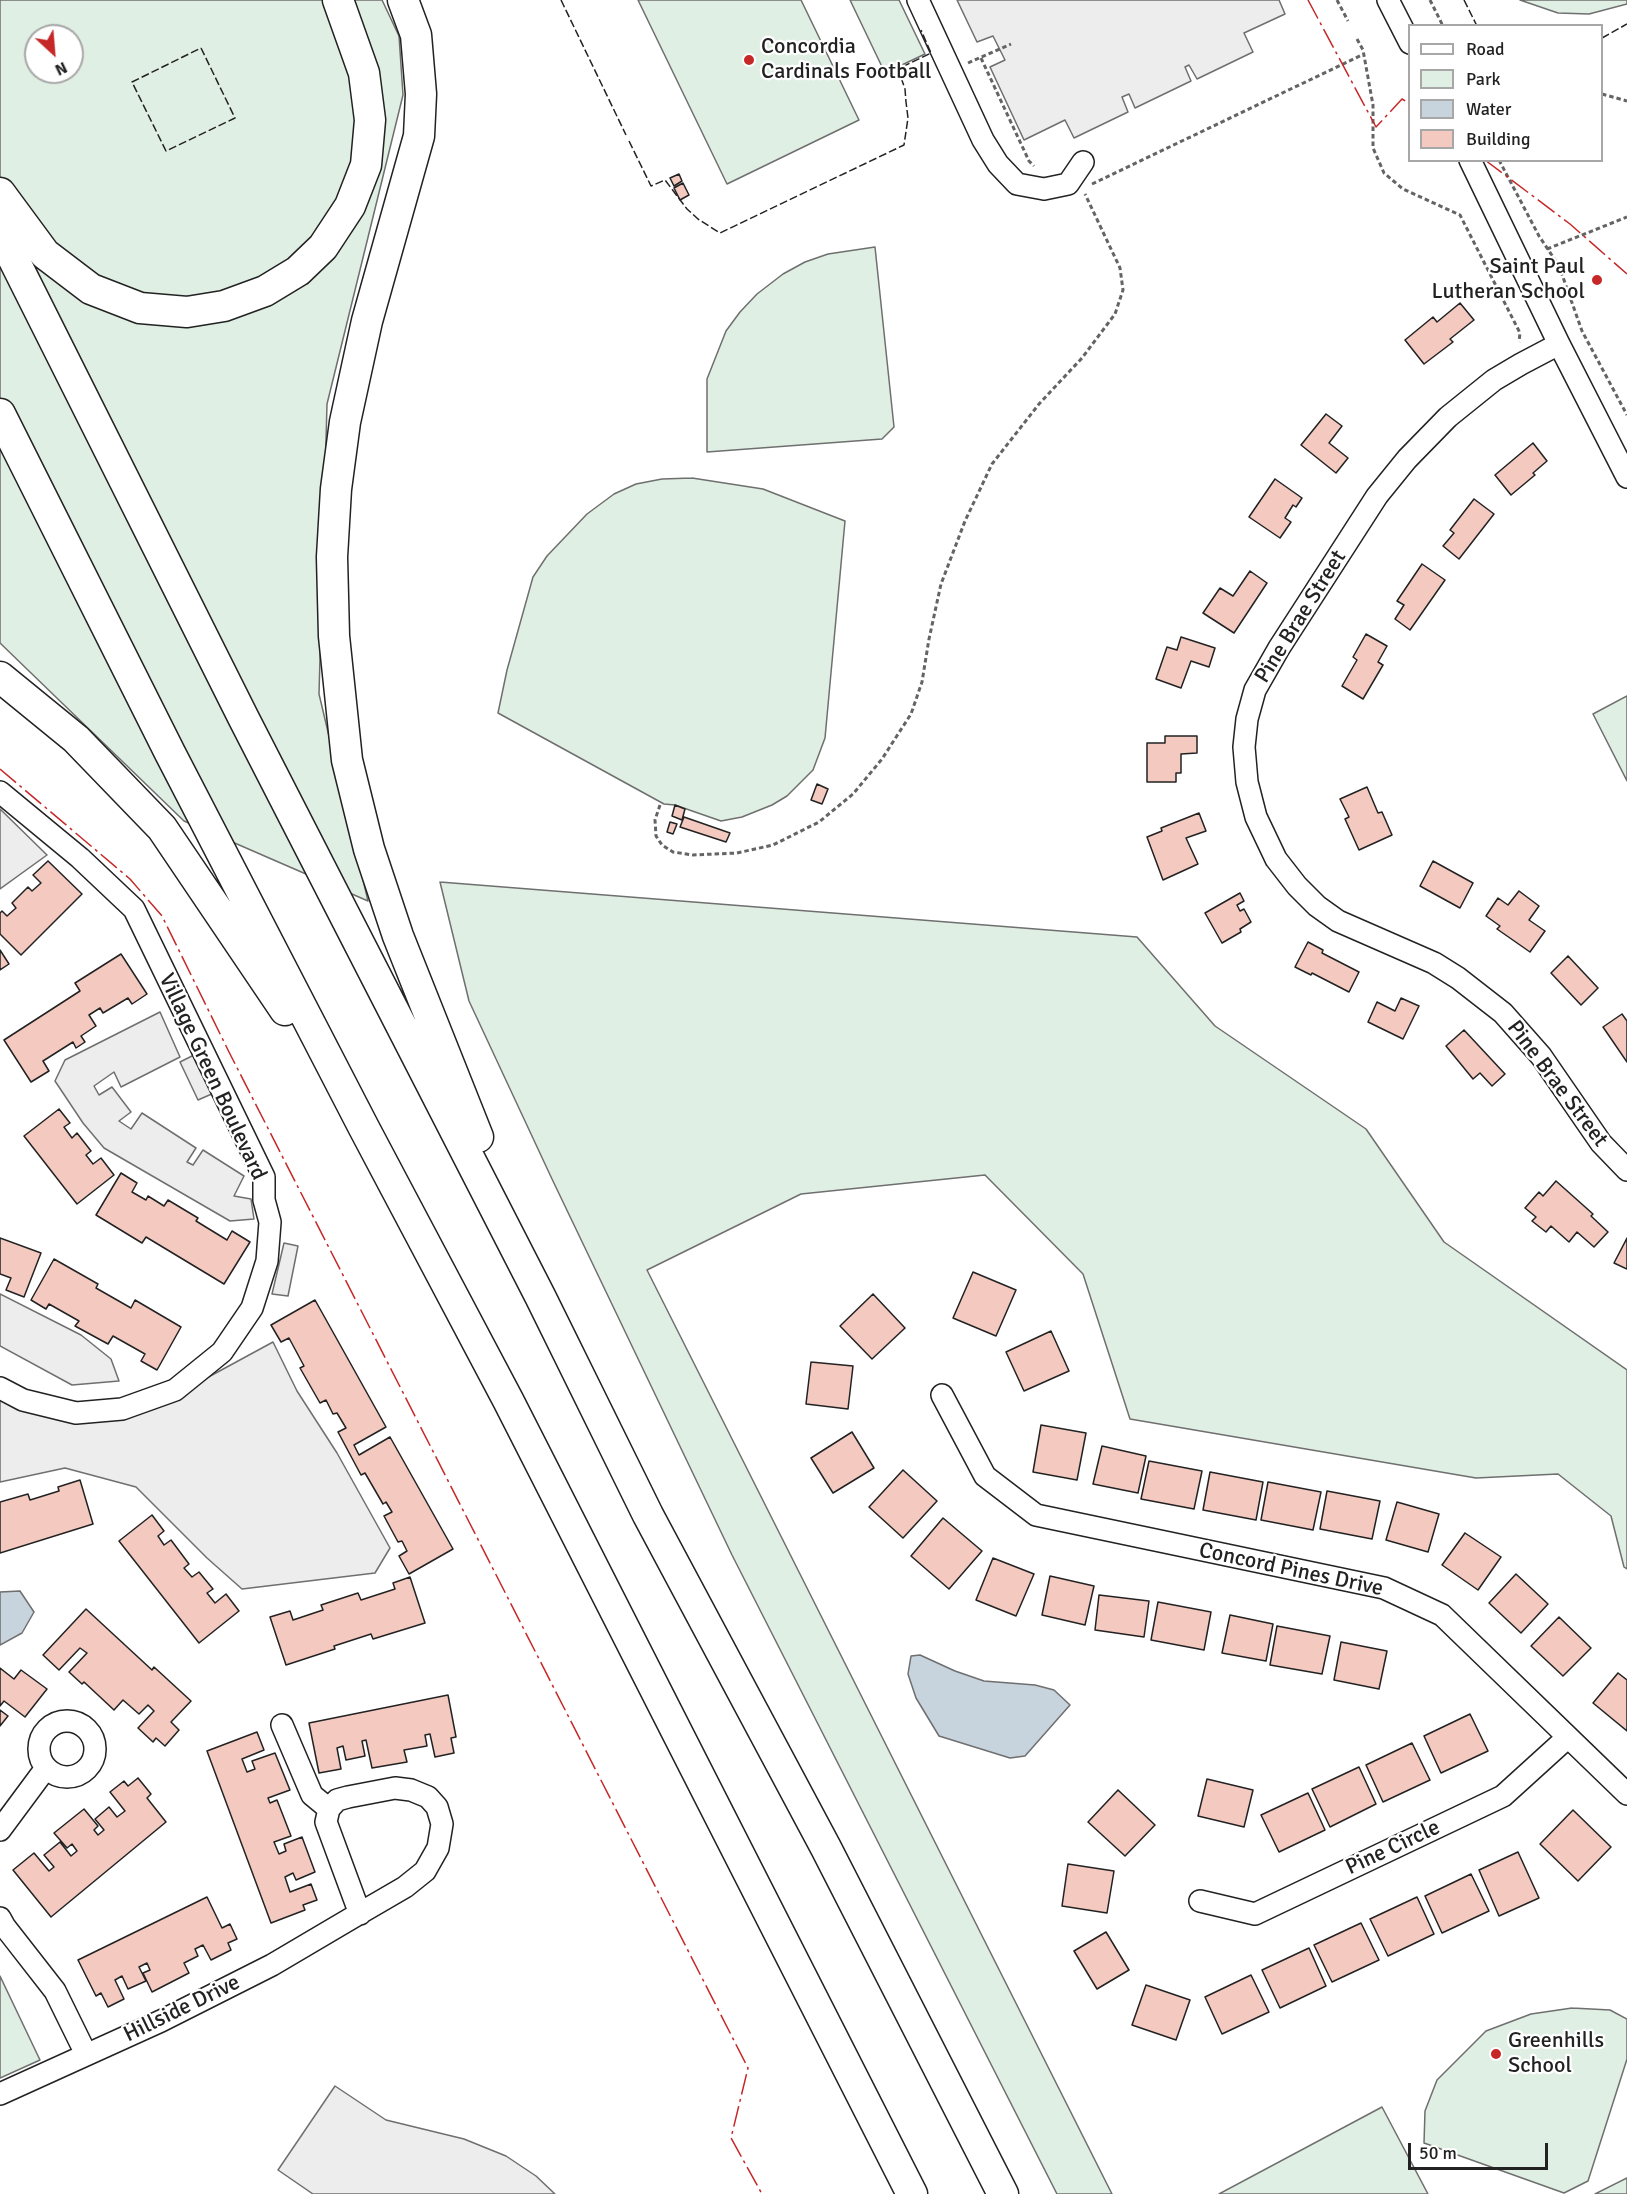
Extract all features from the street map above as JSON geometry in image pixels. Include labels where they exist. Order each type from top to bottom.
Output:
[{"type":"highway","points":[[0,192],[45,254],[91,289],[140,308],[187,312],[224,306],[265,291],[298,271],[323,247],[350,207],[366,165],[370,120],[364,72],[338,0]]},
{"type":"highway","points":[[403,0],[416,35],[421,94],[418,136],[367,321],[345,422],[336,489],[332,557],[334,636],[347,760],[369,849],[398,936],[540,1296]]},
{"type":"highway","points":[[0,232],[244,719],[540,1296],[648,1515],[826,1848],[1003,2194]]},
{"type":"highway","points":[[0,414],[170,753],[508,1400],[912,2194]]},
{"type":"highway","points":[[0,677],[76,739],[162,828],[364,1128]]},
{"type":"street","points":[[918,0],[983,140],[998,164],[1017,184],[1044,189],[1068,184],[1083,162]]},
{"type":"street","points":[[1388,0],[1408,38]]},
{"type":"street","points":[[1471,162],[1559,344],[1627,477]]},
{"type":"street","name":"Pine Brae Street","points":[[1559,344],[1494,380],[1448,417],[1407,459],[1377,496],[1279,648],[1255,690],[1247,719],[1244,747],[1247,782],[1256,817],[1276,859],[1298,886],[1317,906],[1338,921],[1434,963],[1458,978],[1503,1013],[1541,1056],[1601,1143],[1627,1170]]},
{"type":"street","name":"Village Green Boulevard","points":[[0,792],[80,858],[134,909],[264,1177],[264,1200],[270,1222],[267,1261],[252,1308],[222,1352],[175,1390],[123,1410],[76,1413],[23,1400],[0,1388]]},
{"type":"street","name":"Concord Pines Drive","points":[[942,1395],[985,1476],[1036,1515],[1384,1588],[1442,1615],[1627,1794]]},
{"type":"street","points":[[282,1725],[308,1788],[319,1803],[329,1809],[326,1822],[360,1914]]},
{"type":"street","name":"Pine Circle","points":[[1200,1901],[1255,1914],[1503,1796],[1568,1737]]},
{"type":"street","points":[[0,1830],[46,1768]]},
{"type":"street","name":"Hillside Drive","points":[[0,2094],[161,2021],[272,1965],[405,1887],[425,1871],[438,1848],[442,1824],[437,1807],[428,1797],[411,1790],[395,1788],[348,1797],[337,1800],[329,1809]]},
{"type":"street","points":[[0,1918],[56,1991],[86,2054]]},
{"type":"path","points":[[1338,0],[1348,21]]},
{"type":"path","points":[[1430,0],[1442,24]]},
{"type":"path","points":[[1358,39],[1364,54],[1373,105],[1373,148],[1384,173],[1403,189],[1460,215],[1520,333],[1518,351],[1525,362]]},
{"type":"path","points":[[969,63],[1011,44]]},
{"type":"path","points":[[660,805],[655,819],[656,836],[673,852],[693,855],[737,853],[773,845],[819,822],[853,794],[882,759],[911,714],[922,682],[941,584],[965,521],[992,464],[1039,404],[1082,358],[1114,314],[1123,290],[1120,268],[1083,189],[1364,54]]},
{"type":"path","points":[[981,58],[1029,161],[1034,166]]},
{"type":"path","points":[[1603,94],[1627,101]]},
{"type":"path","points":[[1500,162],[1547,249],[1559,266],[1582,331],[1627,415]]},
{"type":"path","points":[[1547,249],[1627,217]]},
{"type":"green space","points":[[0,0],[382,0],[399,36],[403,95],[327,404],[319,694],[368,901],[184,821],[0,643]]},
{"type":"green space","name":"Concordia Cardinals Football","points":[[638,0],[801,0],[859,120],[727,184]]},
{"type":"green space","points":[[850,0],[899,0],[925,54],[885,73]]},
{"type":"green space","points":[[1520,0],[1627,0],[1627,4],[1589,14],[1558,13]]},
{"type":"green space","points":[[875,247],[894,427],[882,439],[707,452],[707,379],[726,331],[740,312],[757,294],[783,274],[805,262],[828,254]]},
{"type":"green space","points":[[692,478],[763,489],[845,521],[825,738],[813,770],[787,796],[772,805],[742,817],[721,821],[675,805],[664,804],[498,713],[507,670],[533,577],[547,556],[587,514],[614,494],[636,484],[662,479]]},
{"type":"green space","points":[[1627,696],[1627,781],[1593,714]]},
{"type":"green space","points":[[440,882],[1137,937],[1215,1026],[1366,1129],[1444,1242],[1627,1370],[1627,1569],[1624,1567],[1611,1516],[1558,1474],[1476,1478],[1130,1419],[1083,1274],[985,1175],[801,1194],[647,1270],[1112,2194],[1057,2194],[732,1555],[552,1179],[469,1001]]},
{"type":"green space","points":[[0,1976],[40,2060],[0,2078]]},
{"type":"green space","points":[[1572,2008],[1610,2010],[1627,2019],[1627,2059],[1588,2181],[1564,2193],[1424,2143],[1425,2111],[1437,2080],[1486,2031],[1531,2014]]},
{"type":"green space","points":[[1382,2107],[1428,2194],[1219,2194]]},
{"type":"green space","points":[[1627,2178],[1627,2194],[1595,2194]]},
{"type":"shaded area","points":[[957,0],[1279,0],[1285,14],[1244,33],[1253,52],[1197,79],[1189,65],[1185,67],[1191,81],[1135,108],[1129,94],[1122,97],[1128,112],[1074,138],[1065,120],[1024,140],[990,67],[1005,60],[993,36],[977,42]]},
{"type":"shaded area","points":[[0,809],[47,855],[0,889]]},
{"type":"shaded area","points":[[160,1012],[180,1057],[121,1087],[114,1072],[94,1086],[99,1095],[112,1087],[131,1112],[119,1121],[131,1129],[142,1113],[196,1148],[187,1162],[193,1165],[203,1150],[244,1176],[234,1196],[251,1199],[254,1219],[230,1221],[104,1148],[83,1123],[55,1081],[65,1060]]},
{"type":"shaded area","points":[[196,1054],[214,1093],[198,1100],[180,1062]]},
{"type":"shaded area","points":[[284,1243],[298,1246],[288,1296],[272,1294]]},
{"type":"shaded area","points":[[0,1294],[81,1335],[111,1359],[119,1381],[72,1385],[0,1346]]},
{"type":"shaded area","points":[[273,1342],[297,1391],[337,1453],[390,1548],[375,1573],[242,1589],[207,1558],[136,1487],[65,1468],[0,1482],[0,1394],[96,1420],[203,1380]]},
{"type":"shaded area","points":[[335,2086],[386,2120],[464,2139],[506,2156],[536,2176],[555,2194],[313,2194],[278,2170]]},
{"type":"water","points":[[20,1591],[34,1612],[22,1633],[0,1645],[0,1592]]},
{"type":"water","points":[[920,1655],[984,1681],[1035,1685],[1054,1690],[1070,1705],[1025,1756],[1010,1758],[939,1736],[916,1698],[908,1674],[911,1656]]},
{"type":"building","points":[[679,174],[682,181],[674,186],[670,178]]},
{"type":"building","points":[[683,183],[689,195],[680,200],[674,188]]},
{"type":"building","points":[[1460,303],[1474,320],[1450,339],[1453,342],[1424,364],[1405,340],[1433,317],[1437,322]]},
{"type":"building","points":[[1326,414],[1342,426],[1329,443],[1348,458],[1336,473],[1301,445]]},
{"type":"building","points":[[1533,443],[1547,461],[1533,473],[1535,475],[1511,495],[1495,475]]},
{"type":"building","points":[[1275,479],[1302,498],[1296,507],[1293,505],[1285,518],[1291,522],[1280,538],[1249,517]]},
{"type":"building","points":[[1474,499],[1494,514],[1459,559],[1443,546],[1454,533],[1450,530]]},
{"type":"building","points":[[1422,564],[1445,580],[1410,630],[1395,619],[1404,605],[1397,601]]},
{"type":"building","points":[[1250,571],[1267,583],[1234,633],[1203,613],[1220,588],[1233,596]]},
{"type":"building","points":[[1366,634],[1387,646],[1378,662],[1383,665],[1363,699],[1342,686],[1357,660],[1353,657]]},
{"type":"building","points":[[1181,637],[1215,648],[1209,667],[1191,661],[1181,688],[1156,679],[1167,647],[1177,650]]},
{"type":"building","points":[[1165,736],[1197,736],[1197,753],[1181,754],[1181,773],[1176,773],[1176,782],[1147,782],[1147,743],[1165,743]]},
{"type":"building","points":[[817,784],[828,789],[822,804],[811,800]]},
{"type":"building","points":[[1367,787],[1378,813],[1382,812],[1392,835],[1359,850],[1345,819],[1349,817],[1340,799]]},
{"type":"building","points":[[675,805],[685,809],[682,820],[672,816]]},
{"type":"building","points":[[1199,813],[1206,831],[1186,838],[1198,864],[1163,880],[1147,837],[1162,831],[1161,828]]},
{"type":"building","points":[[684,817],[730,833],[726,842],[680,827]]},
{"type":"building","points":[[670,822],[677,824],[673,834],[667,832]]},
{"type":"building","points":[[48,861],[82,894],[21,955],[0,934],[0,913],[2,911],[7,916],[16,908],[12,903],[28,887],[32,891],[41,883],[33,875]]},
{"type":"building","points":[[1433,861],[1473,883],[1460,908],[1420,886]]},
{"type":"building","points":[[1519,891],[1539,906],[1529,920],[1545,931],[1530,952],[1497,929],[1500,926],[1486,916],[1498,898],[1508,905]]},
{"type":"building","points":[[1240,893],[1244,901],[1237,905],[1240,911],[1244,909],[1251,922],[1240,929],[1241,932],[1222,943],[1205,913]]},
{"type":"building","points":[[1308,942],[1323,950],[1322,953],[1359,972],[1349,992],[1295,967]]},
{"type":"building","points":[[0,950],[9,964],[0,970]]},
{"type":"building","points":[[121,954],[147,994],[132,1004],[128,998],[103,1013],[100,1008],[89,1015],[96,1026],[81,1036],[85,1042],[76,1048],[73,1042],[43,1061],[49,1071],[31,1082],[4,1040],[80,991],[75,983]]},
{"type":"building","points":[[1568,956],[1598,988],[1581,1005],[1551,973]]},
{"type":"building","points":[[1401,998],[1419,1006],[1403,1039],[1368,1022],[1377,1002],[1395,1011]]},
{"type":"building","points":[[1622,1014],[1627,1021],[1627,1062],[1603,1027]]},
{"type":"building","points":[[1464,1030],[1505,1074],[1492,1086],[1480,1073],[1473,1079],[1446,1046]]},
{"type":"building","points":[[59,1109],[70,1123],[64,1127],[72,1138],[77,1133],[91,1151],[86,1155],[93,1164],[101,1158],[114,1175],[77,1204],[24,1136]]},
{"type":"building","points":[[121,1173],[137,1183],[132,1192],[146,1200],[148,1196],[164,1206],[168,1200],[198,1218],[196,1221],[227,1240],[232,1231],[250,1242],[224,1284],[146,1237],[142,1243],[96,1215]]},
{"type":"building","points":[[1556,1181],[1593,1214],[1591,1216],[1608,1232],[1594,1247],[1577,1232],[1569,1242],[1551,1226],[1546,1232],[1532,1221],[1536,1217],[1525,1208],[1539,1192],[1543,1196]]},
{"type":"building","points":[[0,1238],[41,1253],[24,1297],[6,1290],[11,1278],[0,1274]]},
{"type":"building","points":[[1627,1238],[1627,1269],[1614,1263]]},
{"type":"building","points":[[54,1259],[98,1284],[96,1288],[131,1308],[135,1300],[181,1327],[157,1370],[141,1361],[145,1354],[113,1336],[108,1344],[75,1326],[79,1321],[49,1304],[46,1309],[31,1300]]},
{"type":"building","points":[[973,1272],[1016,1290],[996,1336],[953,1318]]},
{"type":"building","points":[[873,1294],[905,1328],[872,1359],[840,1326]]},
{"type":"building","points":[[315,1300],[386,1427],[354,1445],[359,1455],[390,1437],[453,1549],[409,1574],[399,1556],[407,1551],[402,1541],[398,1542],[384,1516],[392,1512],[386,1502],[383,1504],[365,1473],[361,1475],[338,1432],[346,1428],[337,1413],[333,1414],[326,1400],[320,1403],[300,1368],[304,1366],[289,1338],[281,1342],[271,1325]]},
{"type":"building","points":[[1051,1331],[1069,1371],[1024,1391],[1006,1352]]},
{"type":"building","points":[[811,1362],[853,1366],[848,1409],[806,1404]]},
{"type":"building","points":[[1041,1425],[1086,1433],[1077,1480],[1033,1472]]},
{"type":"building","points":[[852,1432],[874,1468],[833,1493],[811,1458]]},
{"type":"building","points":[[1102,1446],[1146,1456],[1138,1493],[1093,1484]]},
{"type":"building","points":[[1149,1461],[1202,1471],[1194,1509],[1141,1499]]},
{"type":"building","points":[[903,1470],[937,1501],[903,1538],[869,1507]]},
{"type":"building","points":[[1210,1472],[1263,1482],[1256,1520],[1203,1510]]},
{"type":"building","points":[[80,1480],[93,1524],[0,1553],[0,1502],[28,1494],[30,1500],[59,1491],[58,1487]]},
{"type":"building","points":[[1268,1482],[1321,1492],[1313,1530],[1261,1520]]},
{"type":"building","points":[[1327,1491],[1380,1501],[1372,1539],[1320,1529]]},
{"type":"building","points":[[1397,1502],[1439,1514],[1428,1552],[1386,1540]]},
{"type":"building","points":[[152,1515],[164,1531],[158,1536],[164,1545],[171,1540],[189,1564],[184,1568],[192,1577],[199,1572],[213,1589],[207,1593],[215,1603],[226,1594],[239,1611],[199,1643],[119,1541]]},
{"type":"building","points":[[943,1518],[982,1551],[949,1589],[911,1556]]},
{"type":"building","points":[[1465,1533],[1501,1557],[1478,1590],[1442,1565]]},
{"type":"building","points":[[993,1558],[1034,1574],[1016,1616],[976,1600]]},
{"type":"building","points":[[1516,1574],[1548,1604],[1521,1633],[1489,1603]]},
{"type":"building","points":[[1050,1576],[1094,1586],[1085,1625],[1042,1615]]},
{"type":"building","points":[[410,1577],[425,1623],[373,1639],[371,1634],[286,1665],[270,1617],[290,1611],[293,1620],[323,1610],[321,1605],[358,1593],[361,1600],[395,1589],[393,1583]]},
{"type":"building","points":[[1099,1595],[1149,1601],[1144,1637],[1095,1630]]},
{"type":"building","points":[[1158,1602],[1211,1612],[1204,1650],[1151,1640]]},
{"type":"building","points":[[86,1609],[152,1670],[154,1667],[191,1701],[171,1722],[179,1730],[165,1746],[156,1738],[153,1742],[138,1728],[154,1711],[148,1705],[139,1714],[123,1700],[114,1710],[84,1682],[82,1684],[69,1672],[87,1653],[80,1648],[59,1670],[43,1655]]},
{"type":"building","points":[[1230,1615],[1273,1624],[1266,1661],[1222,1653]]},
{"type":"building","points":[[1559,1617],[1591,1648],[1563,1676],[1531,1646]]},
{"type":"building","points":[[1277,1626],[1330,1636],[1322,1674],[1270,1665]]},
{"type":"building","points":[[1341,1642],[1387,1651],[1379,1689],[1334,1680]]},
{"type":"building","points":[[0,1668],[14,1679],[21,1670],[47,1689],[25,1717],[4,1701],[0,1706]]},
{"type":"building","points":[[1618,1673],[1627,1680],[1627,1731],[1593,1703]]},
{"type":"building","points":[[448,1695],[456,1737],[451,1738],[454,1753],[435,1757],[430,1734],[425,1735],[427,1746],[404,1750],[407,1762],[372,1768],[366,1740],[362,1741],[365,1756],[346,1760],[343,1746],[337,1748],[341,1769],[319,1773],[309,1723]]},
{"type":"building","points":[[0,1710],[8,1716],[0,1726]]},
{"type":"building","points":[[1470,1714],[1488,1751],[1441,1773],[1424,1736]]},
{"type":"building","points":[[257,1732],[264,1750],[242,1759],[247,1772],[255,1769],[252,1761],[275,1753],[290,1790],[268,1798],[270,1803],[277,1800],[291,1836],[274,1842],[279,1854],[286,1851],[284,1844],[302,1837],[315,1872],[296,1880],[293,1873],[285,1877],[290,1892],[311,1884],[317,1900],[303,1905],[305,1910],[271,1923],[207,1751]]},
{"type":"building","points":[[1412,1743],[1430,1780],[1383,1802],[1366,1765]]},
{"type":"building","points":[[1359,1767],[1376,1804],[1330,1827],[1312,1789]]},
{"type":"building","points":[[138,1778],[151,1794],[147,1798],[166,1822],[51,1917],[13,1870],[34,1853],[49,1871],[54,1867],[44,1855],[60,1842],[71,1856],[77,1851],[72,1844],[67,1848],[54,1833],[84,1809],[98,1826],[94,1830],[98,1835],[104,1830],[95,1819],[109,1807],[117,1817],[125,1811],[110,1792],[124,1781],[128,1786]]},
{"type":"building","points":[[1207,1779],[1253,1790],[1244,1827],[1198,1816]]},
{"type":"building","points":[[1118,1790],[1155,1825],[1125,1856],[1088,1822]]},
{"type":"building","points":[[1308,1793],[1325,1830],[1279,1852],[1261,1815]]},
{"type":"building","points":[[1573,1810],[1611,1847],[1578,1881],[1540,1844]]},
{"type":"building","points":[[1518,1852],[1539,1898],[1499,1916],[1479,1870]]},
{"type":"building","points":[[1068,1864],[1114,1871],[1107,1913],[1062,1906]]},
{"type":"building","points":[[1471,1874],[1489,1911],[1442,1933],[1425,1896]]},
{"type":"building","points":[[207,1897],[222,1928],[230,1924],[237,1939],[228,1943],[231,1950],[211,1960],[203,1945],[195,1949],[198,1956],[184,1963],[189,1973],[152,1992],[143,1973],[150,1970],[147,1963],[139,1967],[146,1981],[128,1989],[122,1976],[115,1980],[124,1999],[108,2007],[101,1993],[96,1996],[78,1960]]},
{"type":"building","points":[[1417,1897],[1434,1934],[1388,1956],[1370,1919]]},
{"type":"building","points":[[1361,1923],[1379,1960],[1332,1982],[1314,1945]]},
{"type":"building","points":[[1106,1932],[1129,1970],[1097,1989],[1074,1951]]},
{"type":"building","points":[[1309,1948],[1326,1986],[1280,2008],[1262,1970]]},
{"type":"building","points":[[1251,1975],[1269,2012],[1222,2034],[1205,1997]]},
{"type":"building","points":[[1146,1985],[1190,2000],[1176,2040],[1132,2025]]},
{"type":"fence","points":[[561,0],[626,135]]},
{"type":"fence","points":[[1464,0],[1476,24]]},
{"type":"fence","points":[[1603,37],[1627,24]]},
{"type":"fence","points":[[629,141],[651,186],[665,180],[687,209],[720,233],[904,145],[908,118],[905,89],[898,69],[931,53],[921,30]]},
{"type":"fence","points":[[201,48],[235,118],[166,151],[132,82],[201,48]]},
{"type":"power","points":[[1308,0],[1376,127],[1402,99],[1408,103]]},
{"type":"power","points":[[1488,162],[1570,224],[1627,274]]},
{"type":"power","points":[[0,769],[130,879],[162,916],[229,1052],[748,2068],[731,2138],[762,2194]]},
{"type":"place","name":"Concordia Cardinals Football","points":[[749,60]]},
{"type":"place","name":"Saint Paul Lutheran School","points":[[1597,280]]},
{"type":"place","name":"Greenhills School","points":[[1496,2054]]}]
